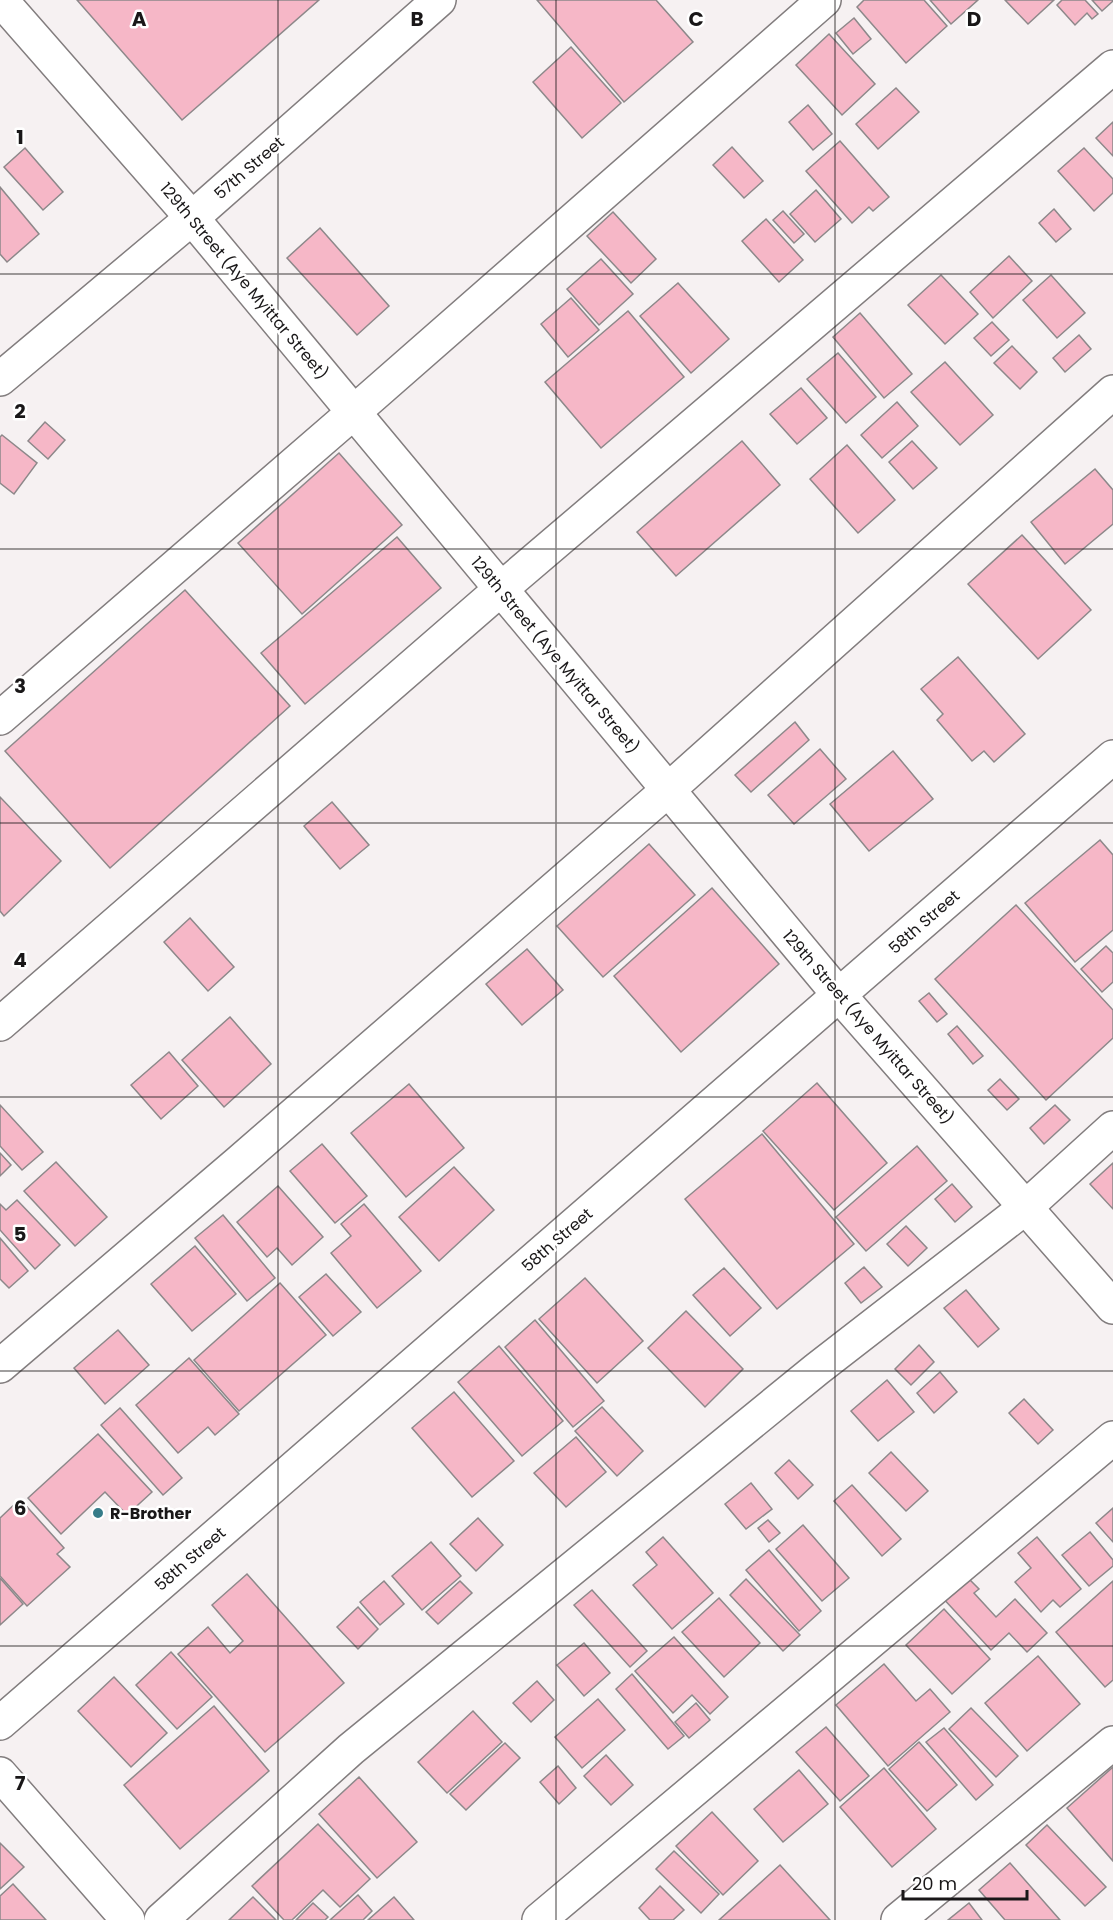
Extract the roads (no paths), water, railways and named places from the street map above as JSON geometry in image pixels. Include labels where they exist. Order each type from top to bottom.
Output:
[{"type":"street","name":"57th Street","points":[[0,379],[192,218],[439,0]]},
{"type":"street","points":[[0,718],[354,412],[824,0]]},
{"type":"street","name":"129th Street (Aye Myittar Street)","points":[[7,6],[192,218],[839,996],[1113,1307]]},
{"type":"street","points":[[0,1024],[501,589],[1113,67]]},
{"type":"street","points":[[0,1366],[247,1156],[668,790],[1113,392]]},
{"type":"street","name":"58th Street","points":[[0,1723],[1113,757]]},
{"type":"street","points":[[161,1920],[351,1749],[808,1376],[1026,1206],[1113,1128]]},
{"type":"street","points":[[539,1920],[1113,1438]]},
{"type":"street","points":[[898,1920],[1113,1743]]},
{"type":"street","points":[[0,1774],[128,1920]]},
{"type":"place","name":"R-Brother","points":[[98,1513]]}]
